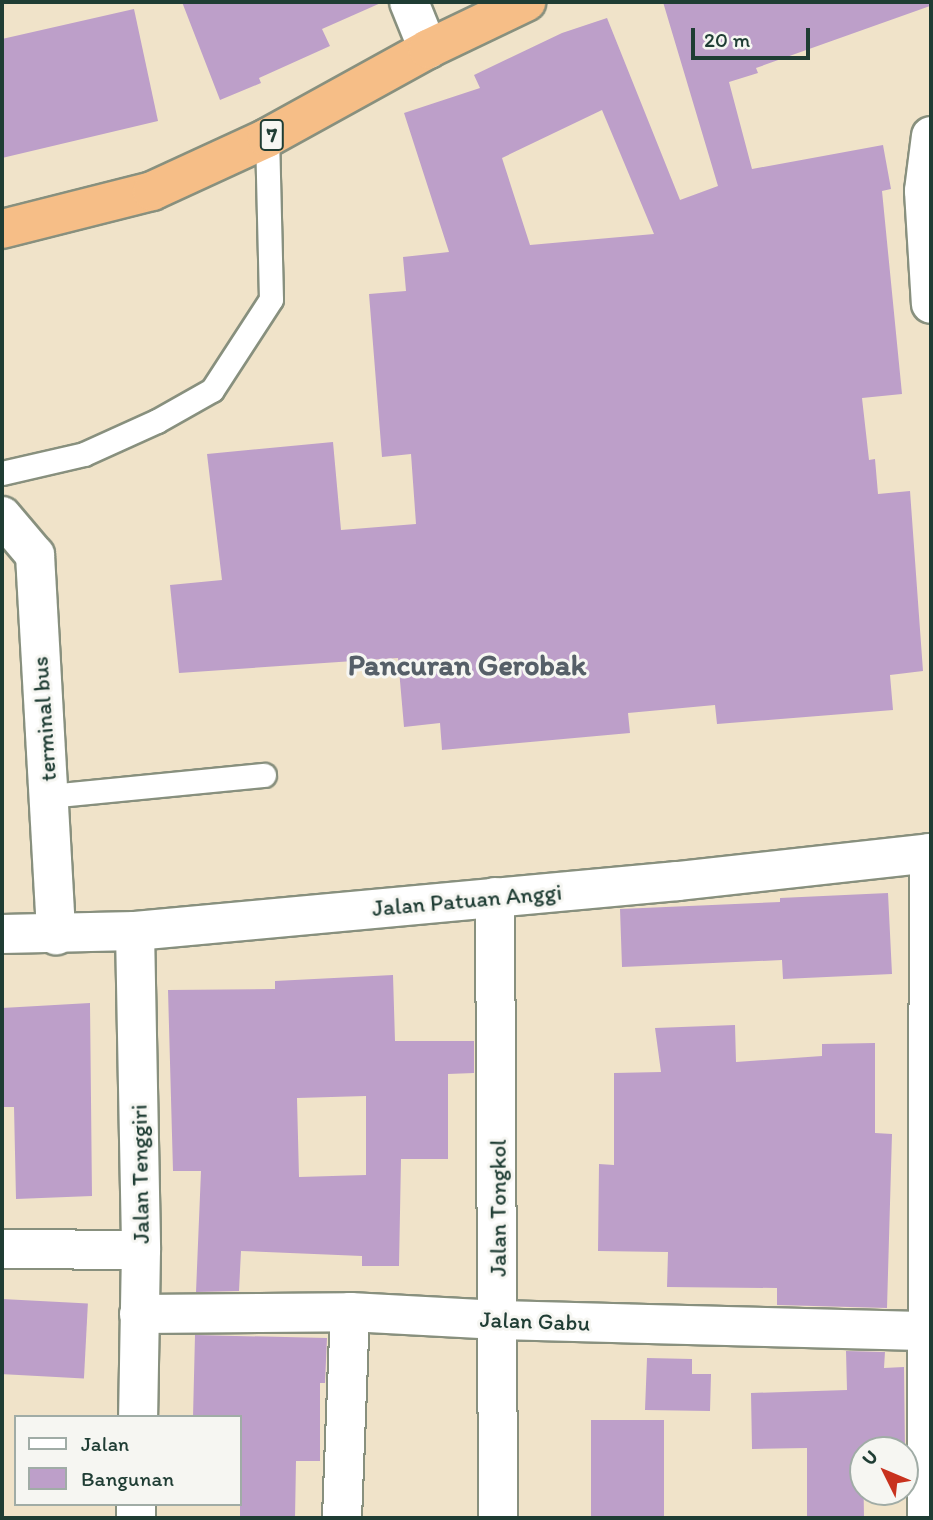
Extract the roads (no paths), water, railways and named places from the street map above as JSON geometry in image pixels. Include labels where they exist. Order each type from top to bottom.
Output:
[{"type":"highway","name":"7","points":[[2,229],[152,191],[267,138],[428,49],[526,2]]},
{"type":"street","points":[[409,2],[428,49]]},
{"type":"street","points":[[931,136],[924,191],[931,304]]},
{"type":"street","name":"terminal bus","points":[[2,516],[35,555],[56,934]]},
{"type":"street","points":[[927,1518],[930,1331],[930,853]]},
{"type":"street","name":"Jalan Patuan Anggi","points":[[2,934],[135,931],[678,881],[930,853]]},
{"type":"street","name":"Jalan Tongkol","points":[[495,897],[498,1518]]},
{"type":"street","name":"Jalan Tenggiri","points":[[135,931],[141,1250],[138,1415]]},
{"type":"street","points":[[2,1249],[141,1250]]},
{"type":"street","points":[[342,1518],[350,1312]]},
{"type":"street","name":"Jalan Gabu","points":[[139,1314],[350,1312],[499,1320],[930,1331]]},
{"type":"lane","points":[[2,473],[84,454],[157,421],[212,390],[271,299],[267,138]]},
{"type":"lane","points":[[49,796],[264,775]]},
{"type":"district","name":"Pancuran Gerobak","points":[[467,665]]}]
